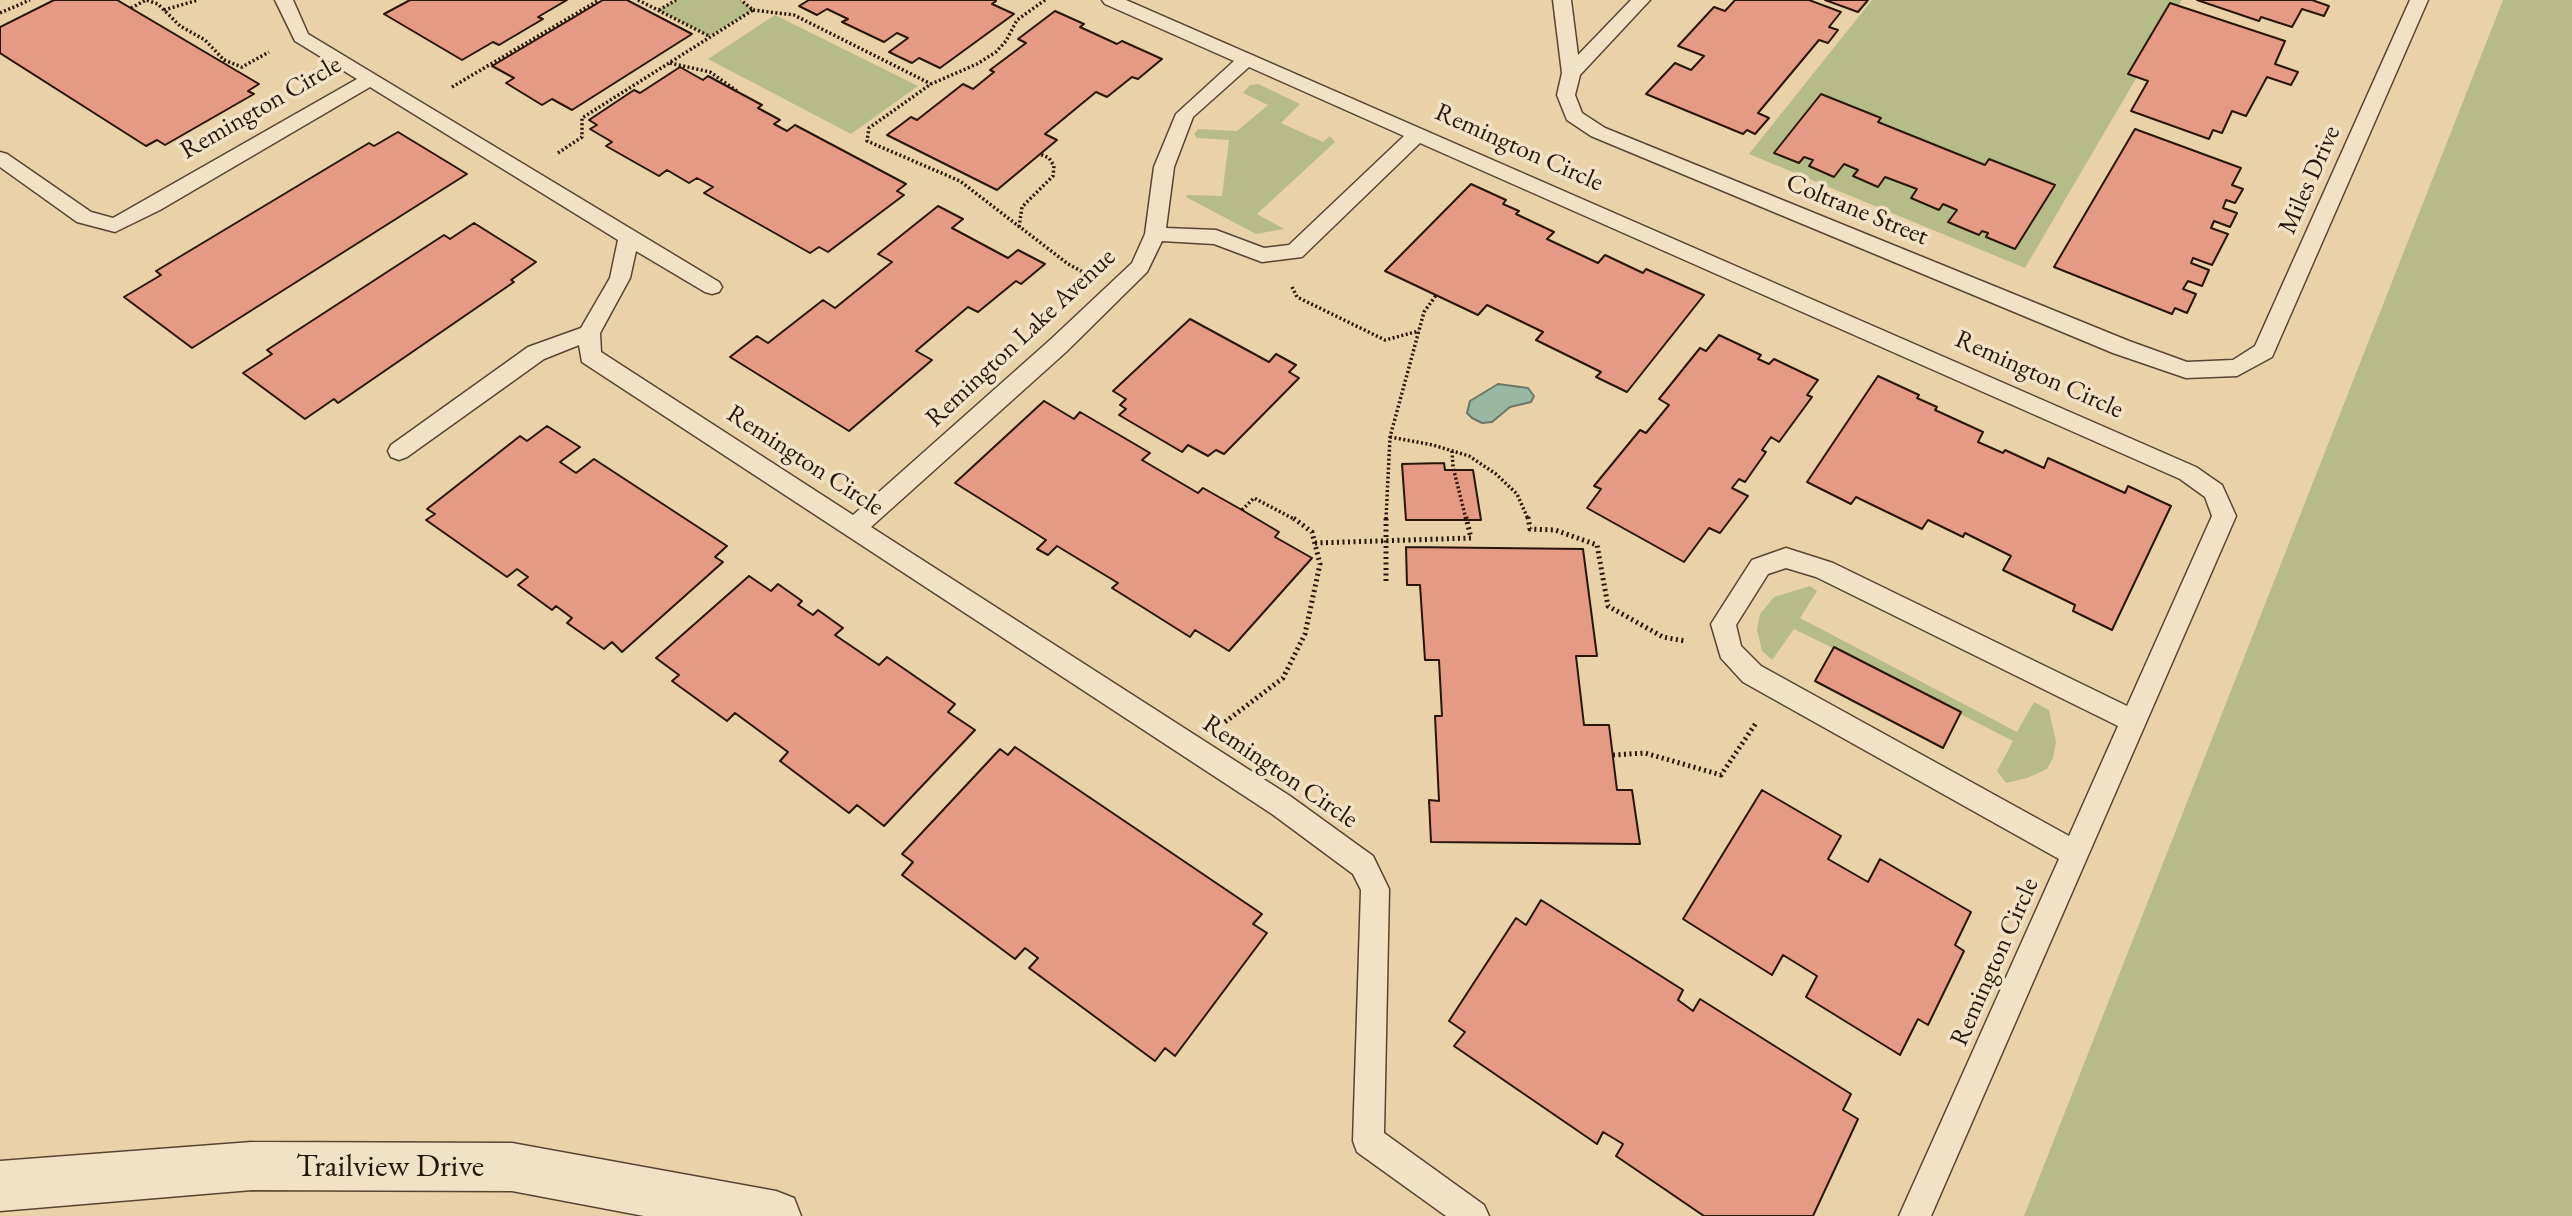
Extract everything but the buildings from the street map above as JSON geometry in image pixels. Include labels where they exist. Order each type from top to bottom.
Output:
[{"type":"street","name":"Trailview Drive","points":[[0,1186],[253,1166],[512,1167],[776,1216]]},
{"type":"lane","points":[[284,0],[301,37],[369,80]]},
{"type":"lane","name":"Remington Circle","points":[[1111,0],[2188,473],[2214,491],[2224,516],[1915,1216]]},
{"type":"lane","name":"Coltrane Street","points":[[1562,0],[1571,73],[1566,95],[1574,116],[1598,132],[2164,363],[2186,370],[2237,368]]},
{"type":"lane","points":[[1571,73],[1641,0]]},
{"type":"lane","name":"Miles Drive","points":[[2237,368],[2264,351],[2419,0]]},
{"type":"lane","name":"Remington Lake Avenue","points":[[853,528],[1058,346],[1140,267],[1154,234],[1164,167],[1185,114],[1246,60]]},
{"type":"lane","name":"Remington Circle","points":[[0,158],[84,217],[115,225],[369,80],[712,287]]},
{"type":"lane","points":[[1154,234],[1216,237],[1262,255],[1295,251],[1416,136]]},
{"type":"lane","points":[[399,451],[536,354],[589,333],[620,278],[629,237]]},
{"type":"lane","name":"Remington Circle","points":[[589,333],[590,356],[1280,805],[1363,865],[1375,889],[1368,1141],[1473,1216]]},
{"type":"lane","points":[[2076,854],[1752,674],[1730,651],[1723,624],[1760,568],[1786,558],[1824,570],[2133,721]]},
{"type":"path","points":[[0,13],[30,0]]},
{"type":"path","points":[[131,8],[146,0],[164,9],[180,26],[205,40],[224,60],[242,67],[301,37]]},
{"type":"path","points":[[164,9],[198,0]]},
{"type":"path","points":[[415,108],[599,0]]},
{"type":"path","points":[[638,0],[709,36]]},
{"type":"path","points":[[659,10],[676,0]]},
{"type":"path","points":[[741,0],[753,10],[794,15],[931,84]]},
{"type":"path","points":[[1045,0],[1017,20],[1006,41],[996,52],[977,64],[931,84],[869,128],[867,141],[960,181],[1068,264],[1116,290]]},
{"type":"path","points":[[525,175],[582,137],[582,118],[753,10]]},
{"type":"path","points":[[669,63],[710,72],[737,91]]},
{"type":"path","points":[[1019,227],[1022,207],[1053,176],[1054,166],[1049,158],[1040,154]]},
{"type":"path","points":[[1278,254],[1297,297],[1385,340],[1419,331]]},
{"type":"path","points":[[1386,581],[1385,541],[1390,437],[1424,312],[1437,294]]},
{"type":"path","points":[[1390,437],[1469,456],[1517,494],[1526,510],[1530,529],[1555,530],[1597,545],[1608,606],[1663,636],[1730,651]]},
{"type":"path","points":[[1315,543],[1471,538],[1453,467],[1452,451]]},
{"type":"path","points":[[1190,747],[1256,701],[1283,678],[1305,634],[1320,564],[1312,532],[1291,517],[1254,498],[1242,510]]},
{"type":"path","points":[[1613,755],[1645,753],[1721,775],[1779,689]]},
{"type":"green space","points":[[676,0],[741,0],[753,10],[709,36],[659,10]]},
{"type":"green space","points":[[1872,0],[2182,0],[2025,268],[1749,154]]},
{"type":"green space","points":[[2503,0],[2572,0],[2572,1216],[2024,1216]]},
{"type":"green space","points":[[775,15],[918,86],[851,134],[708,59]]},
{"type":"green space","points":[[1258,84],[1300,104],[1281,123],[1323,142],[1330,136],[1335,142],[1257,214],[1284,229],[1256,234],[1186,197],[1222,196],[1229,140],[1197,138],[1194,134],[1198,129],[1237,131],[1268,105],[1243,93],[1250,85]]},
{"type":"green space","points":[[1810,586],[1817,591],[1800,618],[2017,732],[2034,702],[2049,710],[2056,742],[2053,758],[2047,769],[2006,783],[1997,771],[2013,741],[1960,714],[1961,711],[1794,629],[1772,660],[1762,651],[1757,630],[1760,614],[1774,597]]},
{"type":"shaded area","points":[[1498,384],[1528,388],[1534,396],[1531,402],[1510,407],[1492,422],[1482,423],[1472,418],[1467,413],[1470,401]]}]
